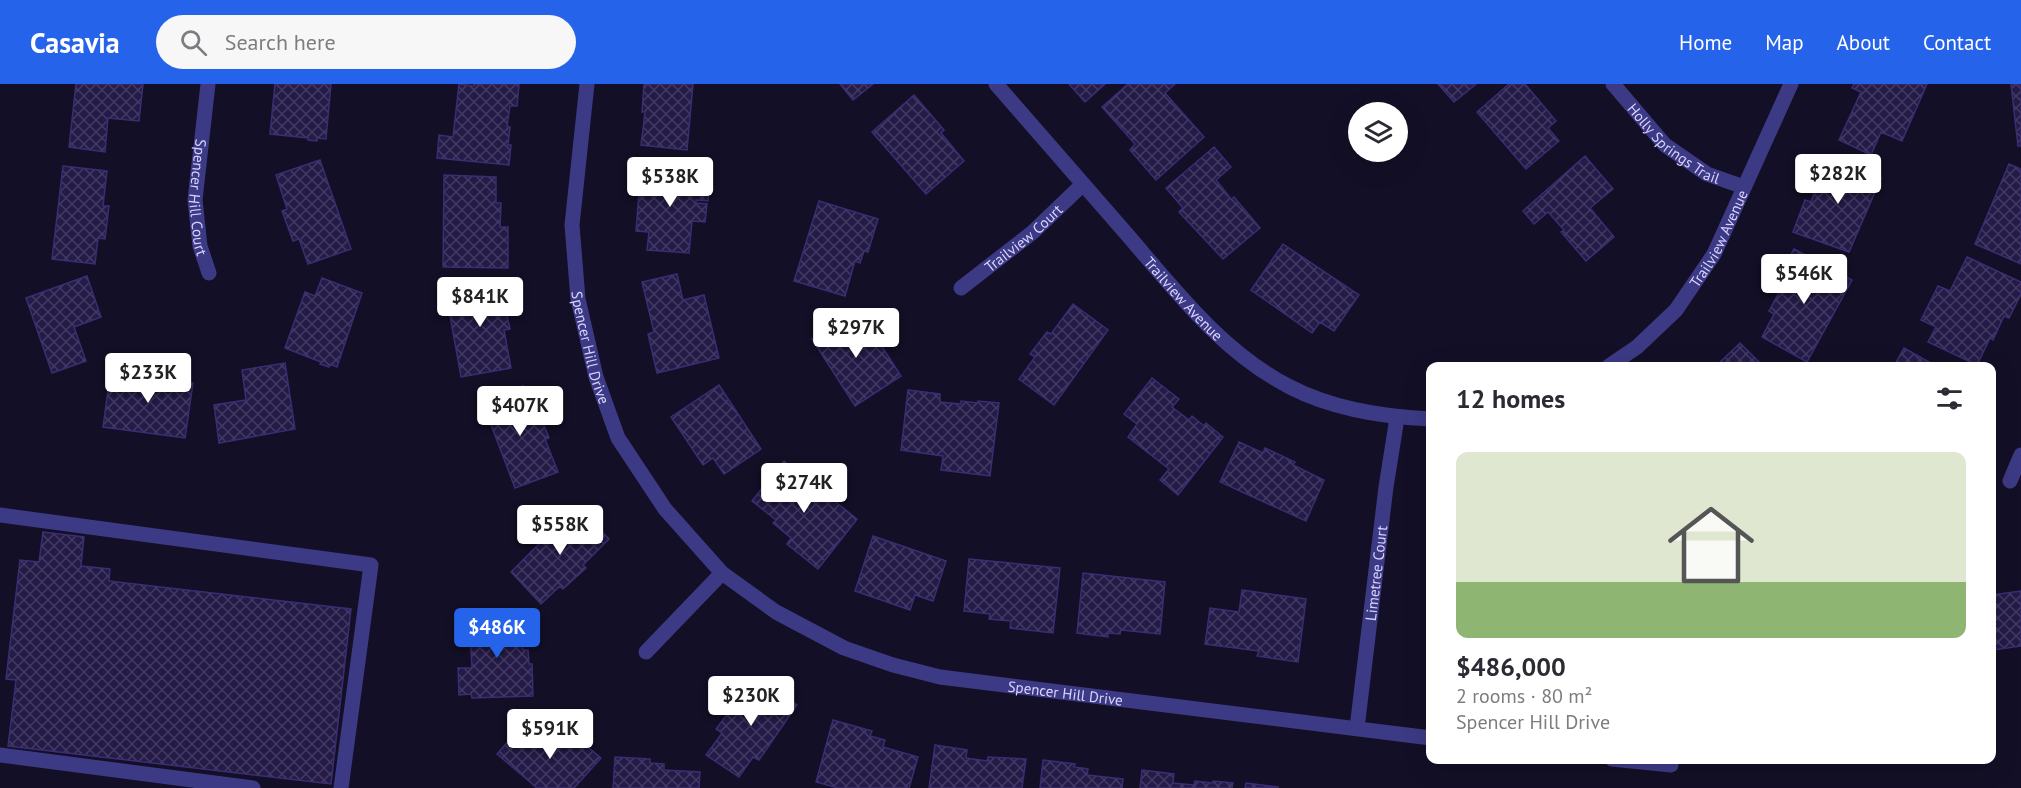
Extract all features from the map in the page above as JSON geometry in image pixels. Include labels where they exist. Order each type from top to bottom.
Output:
[{"type":"street","name":"Spencer Hill Court","points":[[208,84],[195,200],[200,246],[209,273]]},
{"type":"street","name":"Spencer Hill Drive","points":[[587,84],[572,225],[578,299],[596,376],[618,438],[665,509],[722,573],[776,612],[844,648],[893,665],[940,677],[1426,737]]},
{"type":"street","name":"Trailview Avenue","points":[[996,84],[1203,322],[1247,360],[1290,387],[1346,408],[1397,418],[1426,419]]},
{"type":"street","name":"Holly Springs Trail","points":[[1613,84],[1665,145],[1707,174],[1744,187]]},
{"type":"street","name":"Trailview Avenue","points":[[1615,362],[1637,347],[1676,310],[1714,254],[1791,84]]},
{"type":"street","name":"Trailview Court","points":[[961,288],[1033,232],[1083,184]]},
{"type":"street","name":"Limetree Court","points":[[1357,728],[1386,487],[1397,418]]},
{"type":"street","points":[[2010,481],[2021,455]]},
{"type":"street","points":[[0,515],[371,565],[341,788]]},
{"type":"street","points":[[646,652],[722,573]]},
{"type":"street","points":[[0,755],[253,788]]},
{"type":"street","points":[[1661,764],[1671,765]]},
{"type":"building","points":[[76,84],[143,84],[139,121],[108,118],[105,152],[69,147]]},
{"type":"building","points":[[275,84],[331,84],[326,139],[317,138],[317,141],[270,134]]},
{"type":"building","points":[[459,84],[474,86],[474,84],[519,84],[517,106],[510,106],[507,126],[510,127],[508,145],[511,145],[509,165],[437,158],[439,135],[453,137]]},
{"type":"building","points":[[644,84],[693,84],[687,150],[641,145],[645,112],[642,112]]},
{"type":"building","points":[[840,84],[873,84],[853,100]]},
{"type":"building","points":[[1069,84],[1105,84],[1085,102]]},
{"type":"building","points":[[1128,84],[1175,84],[1165,93],[1204,137],[1156,180],[1130,150],[1135,144],[1102,107]]},
{"type":"building","points":[[1438,84],[1476,84],[1454,102]]},
{"type":"building","points":[[1509,84],[1525,84],[1556,121],[1548,128],[1559,141],[1526,169],[1477,112]]},
{"type":"building","points":[[1854,84],[1927,84],[1902,141],[1881,132],[1871,155],[1839,140],[1861,92],[1852,88]]},
{"type":"building","points":[[2011,84],[2021,84],[2021,146],[2018,146]]},
{"type":"building","points":[[914,95],[944,130],[941,133],[964,161],[926,194],[872,132]]},
{"type":"building","points":[[1214,147],[1231,167],[1216,180],[1260,228],[1223,259],[1179,212],[1183,208],[1166,188]]},
{"type":"building","points":[[1832,155],[1881,178],[1849,252],[1793,232],[1805,200],[1811,202],[1816,188],[1820,190]]},
{"type":"building","points":[[1585,156],[1613,189],[1590,208],[1614,237],[1586,261],[1561,232],[1564,230],[1548,212],[1534,224],[1523,211]]},
{"type":"building","points":[[320,160],[351,249],[308,264],[299,239],[293,241],[282,211],[287,209],[276,175]]},
{"type":"building","points":[[2009,164],[2021,169],[2021,264],[1975,244]]},
{"type":"building","points":[[63,166],[107,171],[103,206],[109,206],[105,239],[98,238],[95,264],[52,259]]},
{"type":"building","points":[[641,168],[698,173],[697,184],[709,185],[708,201],[696,200],[696,203],[707,204],[705,222],[692,221],[689,253],[647,250],[649,232],[636,231]]},
{"type":"building","points":[[444,175],[496,177],[496,203],[501,203],[500,227],[508,227],[508,268],[443,267]]},
{"type":"building","points":[[819,201],[878,219],[868,252],[864,251],[860,263],[855,261],[845,296],[794,281]]},
{"type":"building","points":[[1283,244],[1359,295],[1334,331],[1320,322],[1312,333],[1251,290]]},
{"type":"building","points":[[1794,249],[1852,280],[1807,362],[1762,337],[1774,314],[1769,311],[1782,287],[1775,284]]},
{"type":"building","points":[[1967,257],[2021,282],[2021,294],[2009,318],[2004,316],[1993,340],[1990,338],[1978,362],[1971,362],[1928,342],[1936,327],[1921,320],[1938,286],[1950,291]]},
{"type":"building","points":[[677,274],[683,300],[704,295],[719,358],[657,373],[648,334],[654,332],[642,282]]},
{"type":"building","points":[[87,276],[101,317],[74,327],[86,361],[52,373],[26,298]]},
{"type":"building","points":[[322,278],[362,293],[337,367],[320,364],[321,362],[285,348],[305,292],[315,296]]},
{"type":"building","points":[[504,282],[510,329],[504,330],[511,368],[461,377],[446,293]]},
{"type":"building","points":[[1073,304],[1108,330],[1054,405],[1019,379],[1035,357],[1030,354],[1047,332],[1051,334]]},
{"type":"building","points":[[849,315],[859,330],[868,325],[901,376],[855,406],[812,339]]},
{"type":"building","points":[[1740,343],[1759,362],[1720,362]]},
{"type":"building","points":[[1904,348],[1929,362],[1896,362]]},
{"type":"building","points":[[285,363],[295,429],[219,443],[214,405],[246,400],[242,370]]},
{"type":"building","points":[[111,369],[193,383],[185,438],[103,427]]},
{"type":"building","points":[[1152,378],[1179,399],[1172,407],[1189,420],[1192,416],[1204,426],[1206,423],[1223,437],[1178,495],[1160,480],[1169,469],[1128,437],[1137,424],[1124,414]]},
{"type":"building","points":[[719,385],[761,449],[724,474],[713,458],[703,465],[671,417]]},
{"type":"building","points":[[523,386],[533,410],[537,408],[549,438],[545,439],[558,472],[515,488],[482,401]]},
{"type":"building","points":[[908,390],[940,394],[940,402],[999,403],[990,476],[941,470],[943,456],[901,450]]},
{"type":"building","points":[[1239,442],[1263,453],[1265,448],[1295,462],[1293,465],[1324,480],[1306,521],[1220,482]]},
{"type":"building","points":[[784,461],[857,519],[818,569],[787,544],[791,538],[773,523],[776,520],[752,501]]},
{"type":"building","points":[[577,506],[609,539],[583,565],[586,568],[563,589],[560,586],[541,604],[511,572]]},
{"type":"building","points":[[43,532],[84,537],[81,566],[110,569],[109,581],[351,609],[331,784],[8,746],[16,680],[6,679],[20,560],[39,562]]},
{"type":"building","points":[[873,536],[946,561],[933,601],[915,595],[910,610],[855,591]]},
{"type":"building","points":[[969,559],[1060,568],[1053,633],[1010,628],[1011,621],[989,619],[990,614],[964,611]]},
{"type":"building","points":[[1083,573],[1165,582],[1160,634],[1121,630],[1120,634],[1108,633],[1108,637],[1077,633]]},
{"type":"building","points":[[1242,590],[1306,599],[1298,662],[1257,656],[1259,651],[1205,644],[1210,608],[1239,612]]},
{"type":"building","points":[[2021,591],[2021,646],[1996,650],[1996,594]]},
{"type":"building","points":[[522,614],[523,650],[528,650],[529,664],[532,664],[533,696],[472,698],[471,694],[459,695],[458,668],[472,668],[469,615]]},
{"type":"building","points":[[756,677],[797,705],[759,760],[753,757],[739,777],[706,755],[722,733],[716,729],[735,704],[737,705]]},
{"type":"building","points":[[833,720],[872,731],[870,736],[885,740],[883,747],[918,757],[909,788],[838,788],[816,782]]},
{"type":"building","points":[[521,727],[549,751],[568,730],[601,758],[574,788],[537,788],[497,754]]},
{"type":"building","points":[[935,745],[967,750],[966,758],[987,761],[988,757],[1026,759],[1022,788],[929,788]]},
{"type":"building","points":[[615,757],[650,759],[650,763],[664,764],[664,770],[700,772],[699,788],[613,788]]},
{"type":"building","points":[[1043,760],[1075,764],[1074,767],[1088,769],[1087,775],[1123,779],[1122,788],[1040,788]]},
{"type":"building","points":[[1142,770],[1174,774],[1173,783],[1194,785],[1195,781],[1213,783],[1213,781],[1233,783],[1232,788],[1140,788]]},
{"type":"building","points":[[1246,783],[1279,787],[1245,788]]}]
